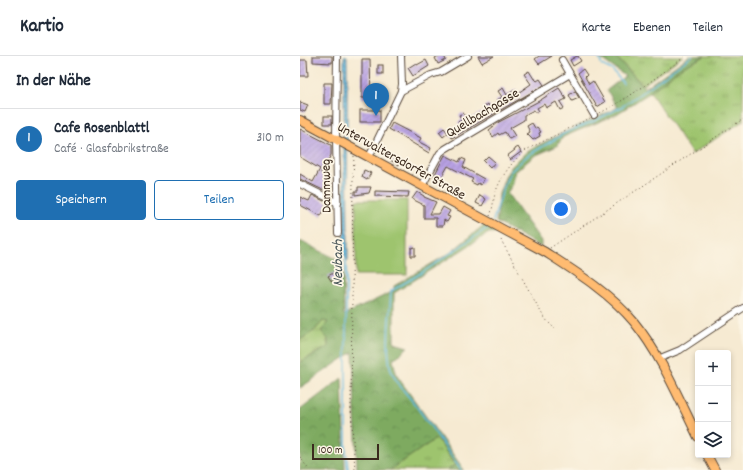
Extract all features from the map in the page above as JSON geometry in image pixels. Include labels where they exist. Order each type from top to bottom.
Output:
[{"type":"main road","name":"Unterwaltersdorfer Straße","points":[[300,120],[545,252],[579,274],[616,304],[633,321],[643,334],[658,359],[695,431]]},
{"type":"main road","points":[[709,458],[715,470]]},
{"type":"street","name":"Dammweg","points":[[338,56],[338,233]]},
{"type":"street","points":[[369,157],[401,91],[402,56]]},
{"type":"street","points":[[401,91],[431,75],[442,72],[468,56]]},
{"type":"street","points":[[562,60],[594,115]]},
{"type":"street","name":"Quellbachgasse","points":[[422,186],[440,153],[445,149],[570,74]]},
{"type":"street","points":[[300,184],[338,203]]},
{"type":"street","points":[[658,359],[680,350],[743,308]]},
{"type":"path","points":[[555,329],[542,314],[494,225],[499,183],[520,155],[526,150],[617,104],[686,56]]},
{"type":"path","points":[[545,252],[743,119]]},
{"type":"path","points":[[355,149],[352,201],[351,408],[355,470]]},
{"type":"path","points":[[338,233],[340,252],[338,262]]},
{"type":"path","points":[[300,457],[308,470]]},
{"type":"green space","points":[[597,56],[615,56],[645,88],[689,56],[705,56],[679,69],[648,94],[615,115],[563,137],[557,146],[534,156],[515,172],[513,184],[507,193],[541,241],[541,247],[496,222],[499,194],[506,175],[512,166],[524,154],[563,133],[617,108],[607,90],[625,76]]},
{"type":"green space","points":[[615,56],[683,56],[643,85]]},
{"type":"green space","points":[[705,56],[743,56],[743,121],[692,154],[650,92],[679,69]]},
{"type":"green space","points":[[356,200],[407,200],[407,275],[356,275]]},
{"type":"green space","points":[[485,224],[499,231],[498,233],[489,233],[394,293],[394,343],[408,347],[393,360],[397,376],[464,470],[447,470],[455,465],[437,438],[390,470],[357,470],[353,352],[300,388],[300,362],[328,347],[328,339],[321,331],[328,322],[323,321],[314,331],[300,340],[300,241],[343,262],[344,315],[394,291],[394,286],[450,253]]},
{"type":"green space","points":[[323,321],[328,322],[328,347],[300,362],[300,340],[314,331]]},
{"type":"green space","points":[[342,378],[345,470],[300,470],[300,410]]},
{"type":"green space","points":[[437,438],[455,465],[447,470],[390,470]]},
{"type":"water","points":[[344,56],[347,56],[348,261],[344,255]]},
{"type":"building","points":[[313,56],[332,56],[332,63],[313,62]]},
{"type":"building","points":[[438,56],[444,56],[446,60],[438,64],[435,58]]},
{"type":"building","points":[[478,56],[494,56],[482,63]]},
{"type":"building","points":[[539,56],[552,56],[539,64],[535,59]]},
{"type":"building","points":[[577,56],[581,61],[573,66],[570,60]]},
{"type":"building","points":[[362,59],[370,59],[371,98],[362,98]]},
{"type":"building","points":[[300,60],[307,60],[308,76],[300,76]]},
{"type":"building","points":[[426,60],[429,66],[413,76],[408,68],[416,63],[417,65]]},
{"type":"building","points":[[378,65],[383,65],[383,74],[378,74]]},
{"type":"building","points":[[583,69],[587,75],[585,77],[589,84],[593,81],[605,102],[597,107],[578,73]]},
{"type":"building","points":[[529,71],[534,79],[537,81],[540,79],[544,85],[452,138],[448,131],[460,125],[458,122],[462,120],[459,115],[463,113],[467,120],[485,111],[483,108],[488,104],[490,108],[498,104],[496,101],[502,97],[498,91],[503,88],[507,95],[516,89],[518,93],[531,84],[524,74]]},
{"type":"building","points":[[324,83],[332,83],[331,104],[324,104]]},
{"type":"building","points":[[559,88],[566,99],[560,102],[564,108],[560,110],[556,102],[546,108],[544,104],[537,108],[539,111],[536,113],[534,110],[524,115],[524,120],[510,128],[515,136],[509,139],[505,132],[499,135],[498,133],[493,137],[489,130],[499,122],[539,101]]},
{"type":"building","points":[[575,91],[579,98],[572,101],[569,95]]},
{"type":"building","points":[[300,102],[308,105],[305,112],[300,110]]},
{"type":"building","points":[[360,110],[380,110],[380,122],[360,122]]},
{"type":"building","points":[[324,116],[332,116],[332,124],[324,124]]},
{"type":"building","points":[[392,123],[421,138],[419,142],[431,148],[429,153],[389,129]]},
{"type":"building","points":[[532,123],[535,128],[537,127],[541,132],[539,133],[540,136],[533,140],[527,134],[530,132],[527,126]]},
{"type":"building","points":[[444,128],[448,133],[443,137],[439,132]]},
{"type":"building","points":[[300,129],[331,145],[331,155],[321,173],[330,178],[329,180],[331,184],[327,190],[324,188],[323,190],[300,179],[300,174],[313,182],[320,169],[300,157]]},
{"type":"building","points":[[518,147],[521,152],[510,160],[507,156]]},
{"type":"building","points":[[445,155],[459,162],[461,158],[466,160],[463,167],[484,179],[481,185],[471,182],[473,179],[448,166],[440,180],[434,176]]},
{"type":"building","points":[[392,156],[401,161],[399,165],[390,160]]},
{"type":"building","points":[[488,156],[495,162],[490,168],[483,161]]},
{"type":"building","points":[[364,170],[371,173],[367,180],[362,177]]},
{"type":"building","points":[[358,187],[371,187],[369,193],[355,195],[355,191],[358,191]]},
{"type":"building","points":[[375,191],[409,192],[408,197],[375,196]]},
{"type":"building","points":[[417,192],[436,202],[430,214],[439,214],[443,207],[450,211],[447,216],[450,217],[447,222],[444,220],[443,226],[436,226],[436,218],[424,218],[424,205],[412,199]]},
{"type":"building","points":[[312,195],[328,203],[321,216],[300,205],[300,197],[309,201]]},
{"type":"building","points":[[480,195],[486,199],[482,206],[476,203]]},
{"type":"building","points":[[415,247],[415,256],[411,256],[411,248]]},
{"type":"building","points":[[335,272],[338,278],[332,282],[328,276]]},
{"type":"waterway","points":[[598,56],[602,65],[612,70],[623,83]]},
{"type":"waterway","points":[[493,221],[510,172],[527,156],[565,133],[594,121],[623,106],[692,56]]},
{"type":"waterway","points":[[461,470],[416,405],[400,385],[391,370],[388,352],[391,291],[423,272],[490,226]]},
{"type":"waterway","name":"Neubach","points":[[346,256],[346,450],[348,470]]},
{"type":"place","name":"Cafe Rosenblattl","points":[[376,116]]}]
